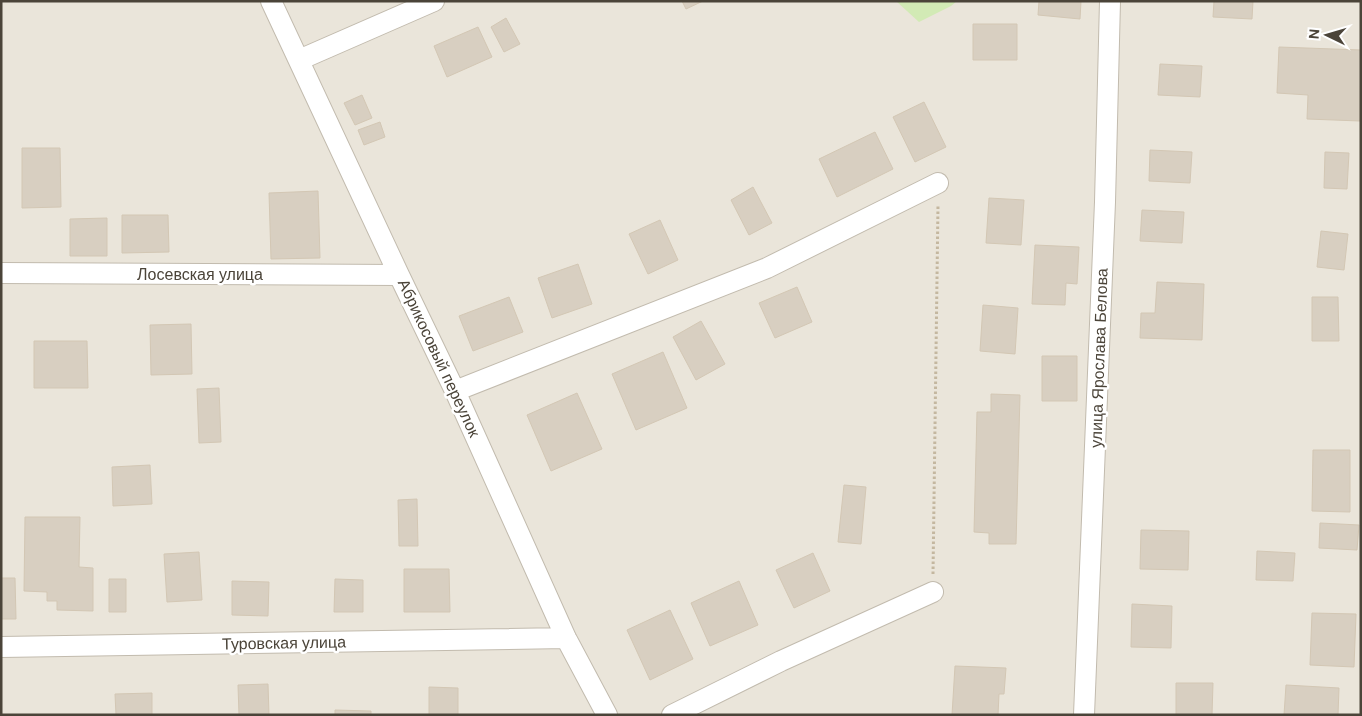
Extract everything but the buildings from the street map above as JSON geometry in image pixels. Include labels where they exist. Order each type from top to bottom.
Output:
[{"type":"street","name":"Абрикосовый переулок","points":[[271,1],[455,391],[566,638],[607,715]]},
{"type":"street","points":[[299,60],[434,1]]},
{"type":"street","name":"улица Ярослава Белова","points":[[1084,715],[1105,202],[1110,1]]},
{"type":"street","points":[[455,391],[767,268],[938,183]]},
{"type":"street","name":"Лосевская улица","points":[[1,274],[400,276]]},
{"type":"street","points":[[672,715],[781,661],[933,592]]},
{"type":"street","name":"Туровская улица","points":[[1,647],[566,638]]},
{"type":"path","points":[[933,592],[938,183]]},
{"type":"shaded area","points":[[1,1],[1361,1],[1361,715],[1,715]]},
{"type":"green space","points":[[896,1],[957,1],[919,22]]}]
